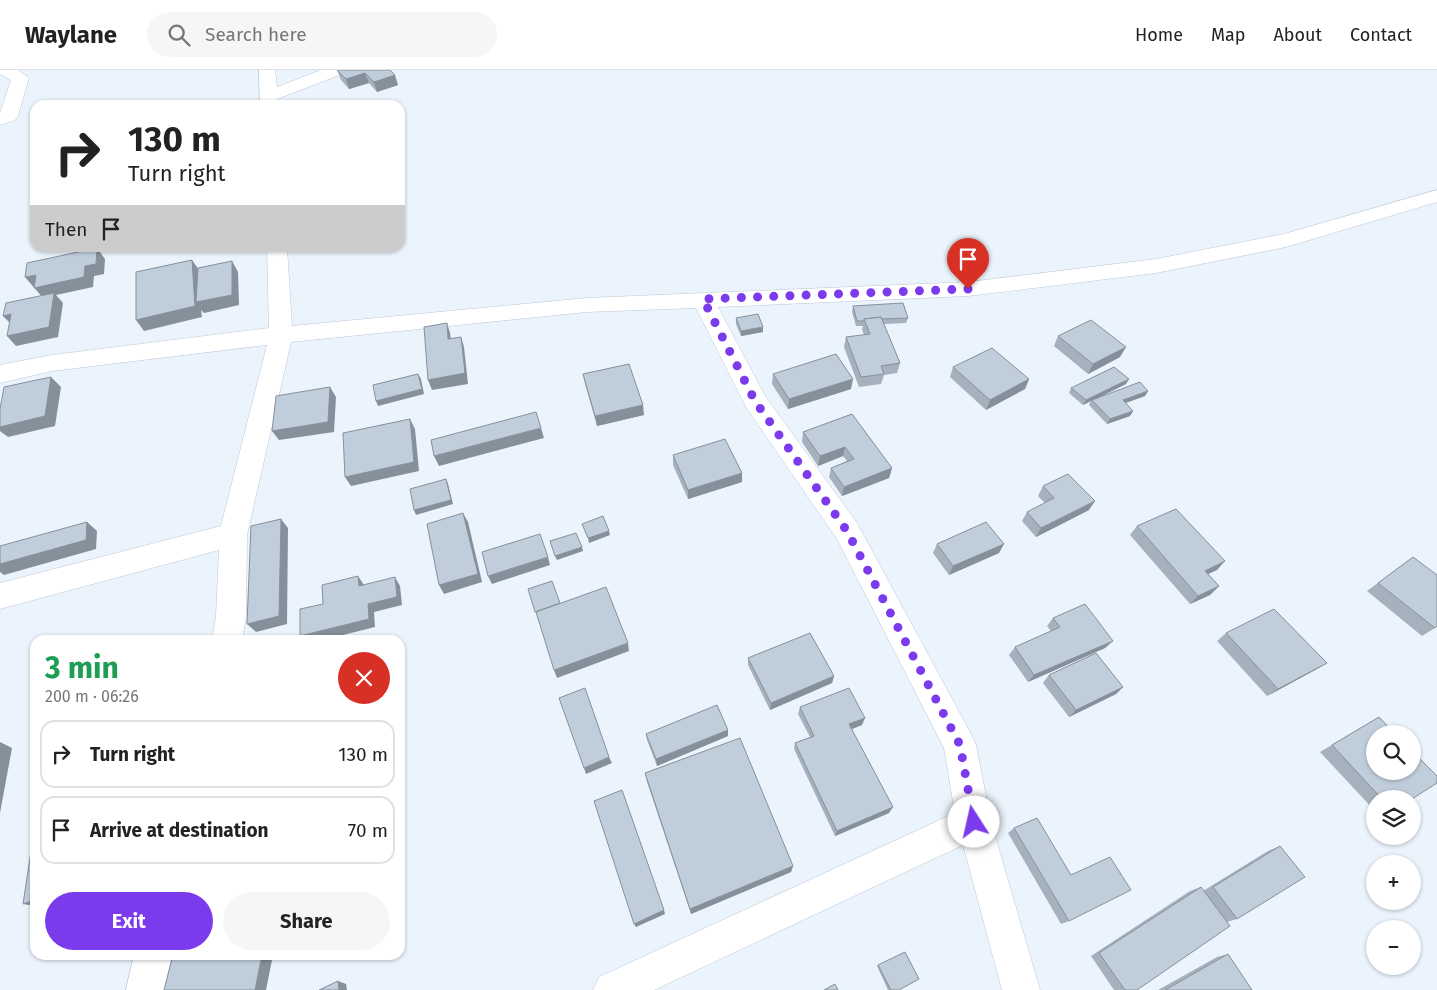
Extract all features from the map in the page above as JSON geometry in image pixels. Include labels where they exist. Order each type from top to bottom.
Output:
[{"type":"street","points":[[0,120],[9,116],[20,78],[6,70]]},
{"type":"street","points":[[268,70],[268,100]]},
{"type":"street","points":[[270,100],[336,70]]},
{"type":"street","points":[[0,374],[52,363],[281,334],[587,305],[968,289],[1156,266],[1286,240],[1437,196]]},
{"type":"street","points":[[228,635],[233,535],[281,334],[277,252]]},
{"type":"street","points":[[703,299],[755,401],[847,531],[960,745],[974,822],[1021,990]]},
{"type":"street","points":[[0,596],[233,535]]},
{"type":"street","points":[[612,990],[974,822]]},
{"type":"street","points":[[145,990],[152,960]]},
{"type":"building","points":[[337,70],[390,70],[395,75],[374,82],[365,73],[346,79]]},
{"type":"building","points":[[78,252],[97,252],[96,264],[85,266],[84,277],[34,288],[36,275],[25,277],[27,263]]},
{"type":"building","points":[[192,260],[195,306],[136,320],[136,272]]},
{"type":"building","points":[[232,261],[232,295],[196,302],[198,268]]},
{"type":"building","points":[[54,293],[49,327],[7,336],[11,314],[3,316],[6,303]]},
{"type":"building","points":[[903,303],[908,318],[882,319],[881,317],[857,321],[853,306]]},
{"type":"building","points":[[758,314],[763,327],[741,331],[736,318]]},
{"type":"building","points":[[881,317],[900,363],[881,366],[884,374],[861,377],[846,337],[870,334],[864,319]]},
{"type":"building","points":[[1091,320],[1126,347],[1093,364],[1058,336]]},
{"type":"building","points":[[447,323],[448,339],[461,337],[465,373],[428,380],[424,327]]},
{"type":"building","points":[[992,348],[1029,379],[990,400],[953,367]]},
{"type":"building","points":[[836,354],[853,379],[789,399],[773,374]]},
{"type":"building","points":[[629,364],[643,405],[595,416],[583,374]]},
{"type":"building","points":[[1114,367],[1129,379],[1086,400],[1071,388]]},
{"type":"building","points":[[418,374],[422,389],[376,401],[373,385]]},
{"type":"building","points":[[51,377],[45,416],[0,427],[0,409],[4,387]]},
{"type":"building","points":[[1140,382],[1148,391],[1123,400],[1133,411],[1110,419],[1092,400]]},
{"type":"building","points":[[330,387],[328,422],[272,431],[276,396]]},
{"type":"building","points":[[536,412],[541,428],[434,456],[431,440]]},
{"type":"building","points":[[852,414],[892,468],[844,487],[831,468],[854,459],[845,447],[820,456],[803,432]]},
{"type":"building","points":[[410,419],[414,462],[345,477],[343,433]]},
{"type":"building","points":[[725,439],[742,473],[688,490],[673,455]]},
{"type":"building","points":[[1068,474],[1095,501],[1041,528],[1027,512],[1054,498],[1043,486]]},
{"type":"building","points":[[446,479],[451,500],[414,510],[410,489]]},
{"type":"building","points":[[1176,509],[1225,561],[1205,571],[1219,586],[1198,596],[1137,526]]},
{"type":"building","points":[[463,513],[478,574],[439,585],[427,524]]},
{"type":"building","points":[[603,516],[609,531],[588,538],[582,524]]},
{"type":"building","points":[[281,519],[279,616],[247,624],[251,526]]},
{"type":"building","points":[[87,522],[86,540],[0,564],[0,546]]},
{"type":"building","points":[[986,522],[1004,544],[953,566],[937,544]]},
{"type":"building","points":[[576,533],[582,547],[555,556],[550,541]]},
{"type":"building","points":[[540,534],[548,557],[488,576],[482,552]]},
{"type":"building","points":[[1413,557],[1437,575],[1437,626],[1435,628],[1378,583]]},
{"type":"building","points":[[358,576],[359,586],[395,577],[397,597],[368,604],[369,619],[300,635],[300,609],[323,604],[322,585]]},
{"type":"building","points":[[552,581],[560,603],[535,612],[528,589]]},
{"type":"building","points":[[606,587],[628,643],[554,670],[536,612]]},
{"type":"building","points":[[1085,604],[1113,641],[1034,675],[1015,647],[1060,627],[1053,618]]},
{"type":"building","points":[[1274,609],[1327,663],[1278,689],[1226,633]]},
{"type":"building","points":[[810,633],[834,676],[771,703],[748,658]]},
{"type":"building","points":[[1096,653],[1123,687],[1076,710],[1049,675]]},
{"type":"building","points":[[585,688],[609,757],[584,768],[559,698]]},
{"type":"building","points":[[849,688],[865,718],[849,724],[893,807],[837,831],[795,743],[814,736],[800,707]]},
{"type":"building","points":[[717,705],[728,730],[656,759],[646,734]]},
{"type":"building","points":[[1379,717],[1387,725],[1366,725],[1366,780],[1421,780],[1421,760],[1437,776],[1437,783],[1421,793],[1421,790],[1374,790],[1332,745]]},
{"type":"building","points":[[740,738],[793,866],[690,909],[645,773]]},
{"type":"building","points":[[622,790],[664,910],[634,924],[594,801]]},
{"type":"building","points":[[1037,818],[1071,875],[1110,857],[1131,890],[1069,921],[1014,828]]},
{"type":"building","points":[[1280,846],[1305,877],[1237,919],[1213,887]]},
{"type":"building","points":[[30,858],[30,902],[23,904]]},
{"type":"building","points":[[1201,887],[1230,926],[1137,990],[1125,990],[1099,953]]},
{"type":"building","points":[[905,952],[919,979],[899,990],[891,990],[878,965]]},
{"type":"building","points":[[1228,954],[1252,990],[1165,990]]},
{"type":"building","points":[[172,960],[261,960],[255,990],[164,990]]},
{"type":"building","points":[[338,981],[339,990],[319,990]]},
{"type":"building","points":[[835,984],[838,990],[824,990]]},
{"type":"route","points":[[968,289],[703,299],[755,401],[847,531],[960,745],[974,822]]}]
